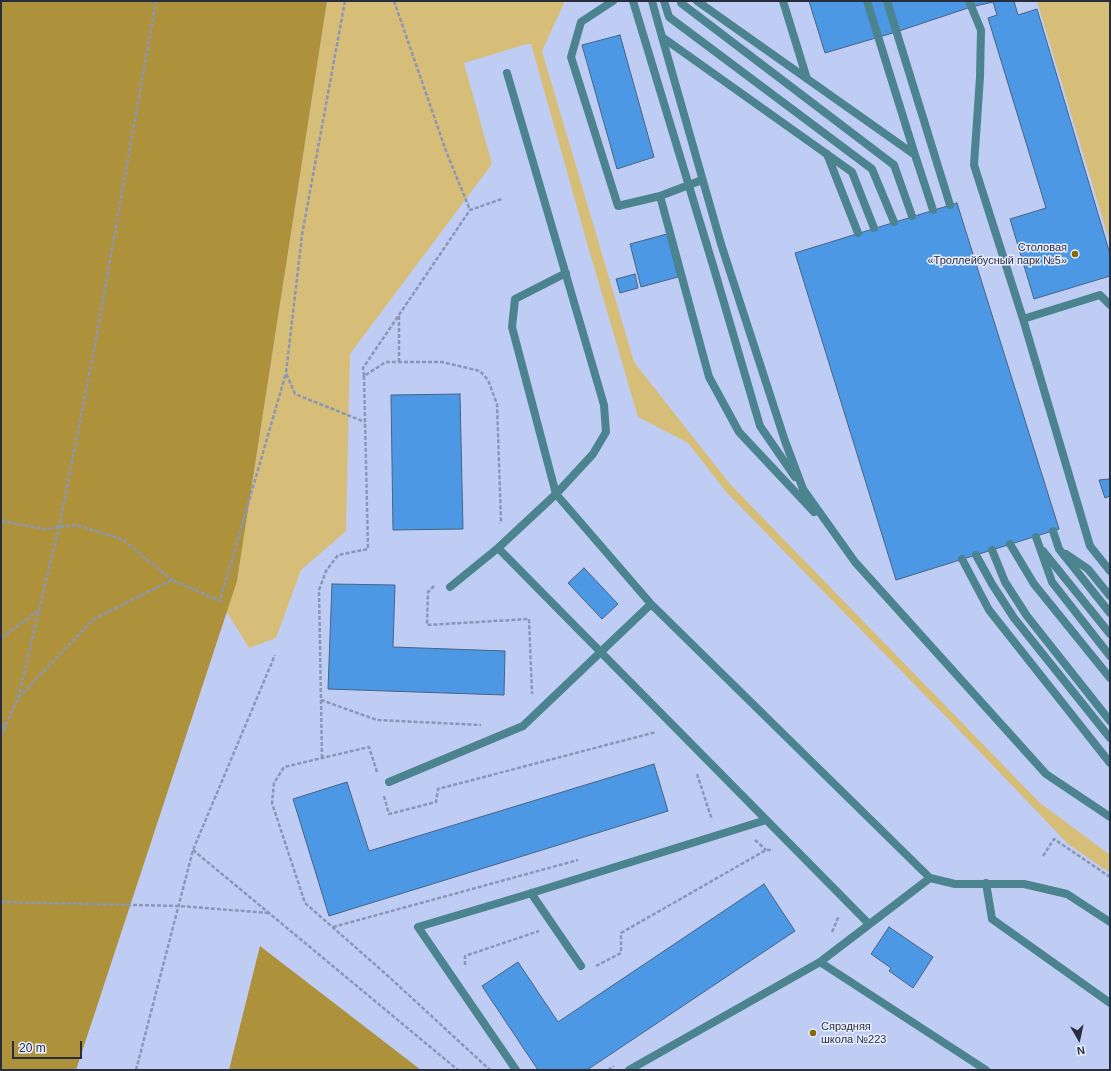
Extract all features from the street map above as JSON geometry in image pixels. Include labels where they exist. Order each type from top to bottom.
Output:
[{"type":"lane","points":[[613,1],[581,22],[571,57],[618,206],[660,196],[702,180]]},
{"type":"lane","points":[[633,1],[760,426],[855,562],[1046,774],[1110,817]]},
{"type":"lane","points":[[652,1],[721,244],[785,441],[803,489]]},
{"type":"lane","points":[[664,1],[669,17],[872,169],[894,222]]},
{"type":"lane","points":[[681,1],[894,165],[912,216]]},
{"type":"lane","points":[[697,1],[915,155]]},
{"type":"lane","points":[[783,1],[807,79]]},
{"type":"lane","points":[[867,1],[933,210]]},
{"type":"lane","points":[[887,1],[950,205]]},
{"type":"lane","points":[[969,1],[980,30],[980,77],[974,165],[1023,319],[1090,546],[1110,571]]},
{"type":"lane","points":[[662,37],[852,172],[874,228]]},
{"type":"lane","points":[[450,587],[498,548],[556,494],[593,454],[606,432],[604,405],[507,73]]},
{"type":"lane","points":[[827,154],[858,233]]},
{"type":"lane","points":[[660,196],[709,377],[739,432],[834,533]]},
{"type":"lane","points":[[566,272],[515,299],[512,327],[556,494],[651,604],[930,878],[955,884],[1024,884],[1067,894],[1110,922]]},
{"type":"lane","points":[[1023,319],[1100,296],[1110,305]]},
{"type":"lane","points":[[1053,531],[1059,549],[1110,613]]},
{"type":"lane","points":[[1036,537],[1052,582],[1110,656]]},
{"type":"lane","points":[[1010,544],[1034,584],[1110,678]]},
{"type":"lane","points":[[1039,546],[1110,634]]},
{"type":"lane","points":[[498,548],[869,924]]},
{"type":"lane","points":[[1059,549],[1088,569],[1110,596]]},
{"type":"lane","points":[[992,550],[1005,582],[1027,616],[1110,721]]},
{"type":"lane","points":[[976,555],[992,584],[1014,618],[1110,738]]},
{"type":"lane","points":[[962,559],[989,610],[1110,762]]},
{"type":"lane","points":[[389,782],[523,726],[651,604]]},
{"type":"lane","points":[[516,1070],[418,927],[766,820]]},
{"type":"lane","points":[[629,1070],[820,962],[930,878]]},
{"type":"lane","points":[[986,883],[992,919],[1110,1003]]},
{"type":"lane","points":[[531,893],[581,966]]},
{"type":"lane","points":[[820,962],[986,1070]]},
{"type":"path","points":[[1,736],[18,698],[59,527],[95,345],[156,1]]},
{"type":"path","points":[[1,521],[44,529],[76,525],[122,539],[172,580],[220,601],[286,373],[302,235],[345,1]]},
{"type":"path","points":[[394,1],[446,151],[470,210]]},
{"type":"path","points":[[322,758],[319,590],[326,570],[338,555],[368,549],[364,368],[470,210],[502,199]]},
{"type":"path","points":[[399,315],[399,362]]},
{"type":"path","points":[[364,376],[386,362],[442,362],[480,370],[488,380],[497,404],[501,521],[495,527]]},
{"type":"path","points":[[286,373],[295,394],[365,422]]},
{"type":"path","points":[[18,698],[94,619],[172,580]]},
{"type":"path","points":[[439,581],[428,592],[427,625],[529,619],[532,696]]},
{"type":"path","points":[[1,638],[39,609]]},
{"type":"path","points":[[136,1070],[193,850],[276,655]]},
{"type":"path","points":[[321,700],[377,720],[483,725]]},
{"type":"path","points":[[1,728],[9,718]]},
{"type":"path","points":[[382,792],[389,814],[436,802],[438,789],[658,731]]},
{"type":"path","points":[[378,777],[369,747],[284,767],[274,782],[272,803],[305,902],[388,975],[490,1070]]},
{"type":"path","points":[[696,772],[713,823]]},
{"type":"path","points":[[1043,856],[1054,838],[1110,877]]},
{"type":"path","points":[[193,850],[458,1070]]},
{"type":"path","points":[[594,968],[621,953],[621,933],[766,850],[780,850]]},
{"type":"path","points":[[333,927],[584,858]]},
{"type":"path","points":[[1,902],[179,906],[269,913]]},
{"type":"path","points":[[831,935],[838,918],[836,911]]},
{"type":"path","points":[[465,972],[466,956],[541,930]]},
{"type":"path","points":[[608,1070],[614,1066]]},
{"type":"shaded area","points":[[1,1],[327,1],[237,581],[76,1070],[1,1070]]},
{"type":"shaded area","points":[[327,1],[565,1],[542,51],[634,362],[730,484],[1039,802],[1110,855],[1110,873],[1068,844],[727,493],[688,443],[638,417],[531,44],[464,63],[492,164],[350,354],[346,531],[301,570],[276,638],[249,648],[220,601],[237,581]]},
{"type":"shaded area","points":[[1037,1],[1110,1],[1110,243]]},
{"type":"shaded area","points":[[260,946],[421,1070],[229,1070]]},
{"type":"building","points":[[809,1],[1014,1],[1018,15],[1037,9],[1110,254],[1110,276],[1034,299],[1010,219],[1046,208],[988,18],[997,15],[993,2],[971,7],[896,32],[825,53]]},
{"type":"building","points":[[620,35],[654,157],[617,169],[582,45]]},
{"type":"building","points":[[957,203],[1059,529],[896,580],[795,253]]},
{"type":"building","points":[[667,234],[678,277],[641,287],[630,244]]},
{"type":"building","points":[[635,274],[638,288],[620,293],[616,279]]},
{"type":"building","points":[[460,394],[463,529],[393,530],[391,395]]},
{"type":"building","points":[[1109,479],[1110,496],[1105,498],[1099,480]]},
{"type":"building","points":[[584,568],[618,604],[602,619],[568,583]]},
{"type":"building","points":[[332,584],[395,585],[393,647],[505,651],[504,695],[328,689]]},
{"type":"building","points":[[654,764],[668,811],[329,916],[293,799],[347,782],[369,851]]},
{"type":"building","points":[[764,884],[795,931],[587,1070],[538,1070],[482,986],[518,962],[558,1022]]},
{"type":"building","points":[[889,927],[933,957],[913,988],[889,971],[891,968],[871,954]]},
{"type":"place","name":"Столовая «Троллейбусный парк №5»","points":[[1075,254]]},
{"type":"place","name":"Сярэдняя школа №223","points":[[813,1033]]}]
